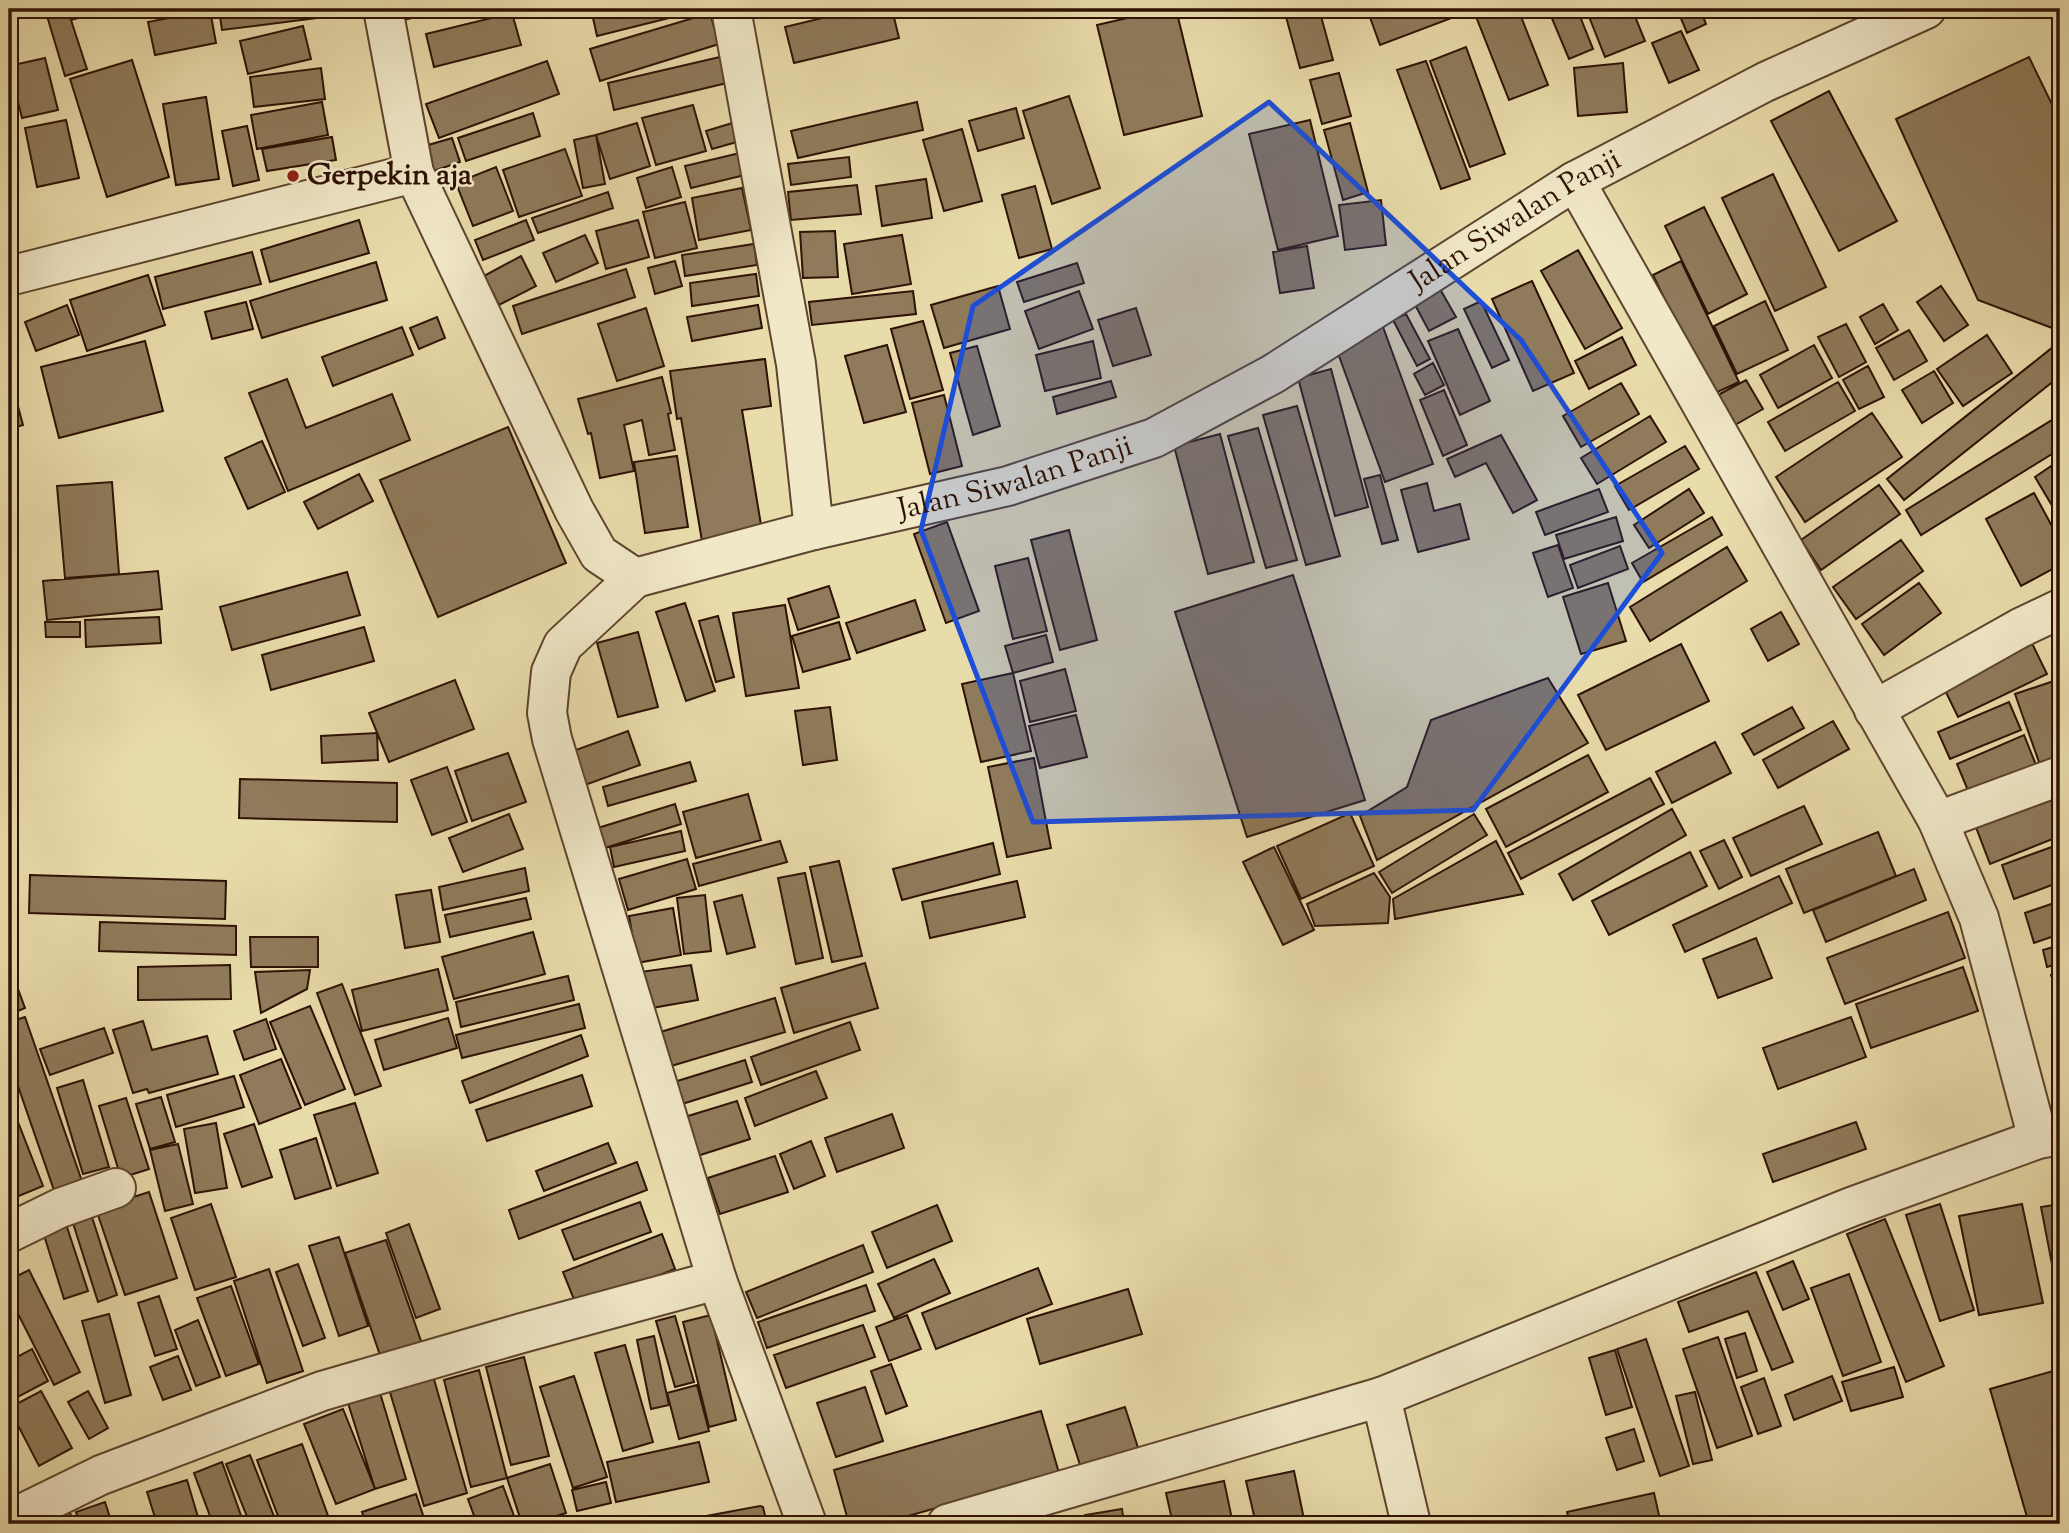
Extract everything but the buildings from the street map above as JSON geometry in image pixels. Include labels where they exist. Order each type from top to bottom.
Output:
[{"type":"street","points":[[383,9],[414,173],[573,510],[599,554],[635,579],[563,645],[551,672],[547,713],[552,739],[718,1280],[807,1524]]},
{"type":"street","points":[[731,9],[796,364],[814,530]]},
{"type":"street","name":"Jalan Siwalan Panji","points":[[635,579],[814,530],[1008,486],[1154,438],[1273,374],[1575,181],[1765,82],[1926,9]]},
{"type":"street","points":[[9,276],[414,173]]},
{"type":"street","points":[[947,1524],[1381,1397],[1851,1207],[2049,1137],[1979,918],[1938,821],[1575,181]]},
{"type":"street","points":[[1874,710],[2020,628],[2060,609]]},
{"type":"street","points":[[1938,821],[2060,776]]},
{"type":"street","points":[[9,1233],[60,1208],[117,1188]]},
{"type":"street","points":[[9,1520],[100,1475],[322,1391],[718,1280]]},
{"type":"street","points":[[1381,1397],[1411,1524]]},
{"type":"highlighted area","points":[[1269,102],[1521,340],[1662,553],[1473,810],[1033,822],[921,530],[973,306]]},
{"type":"place","name":"Gerpekin aja","points":[[293,176]]}]
